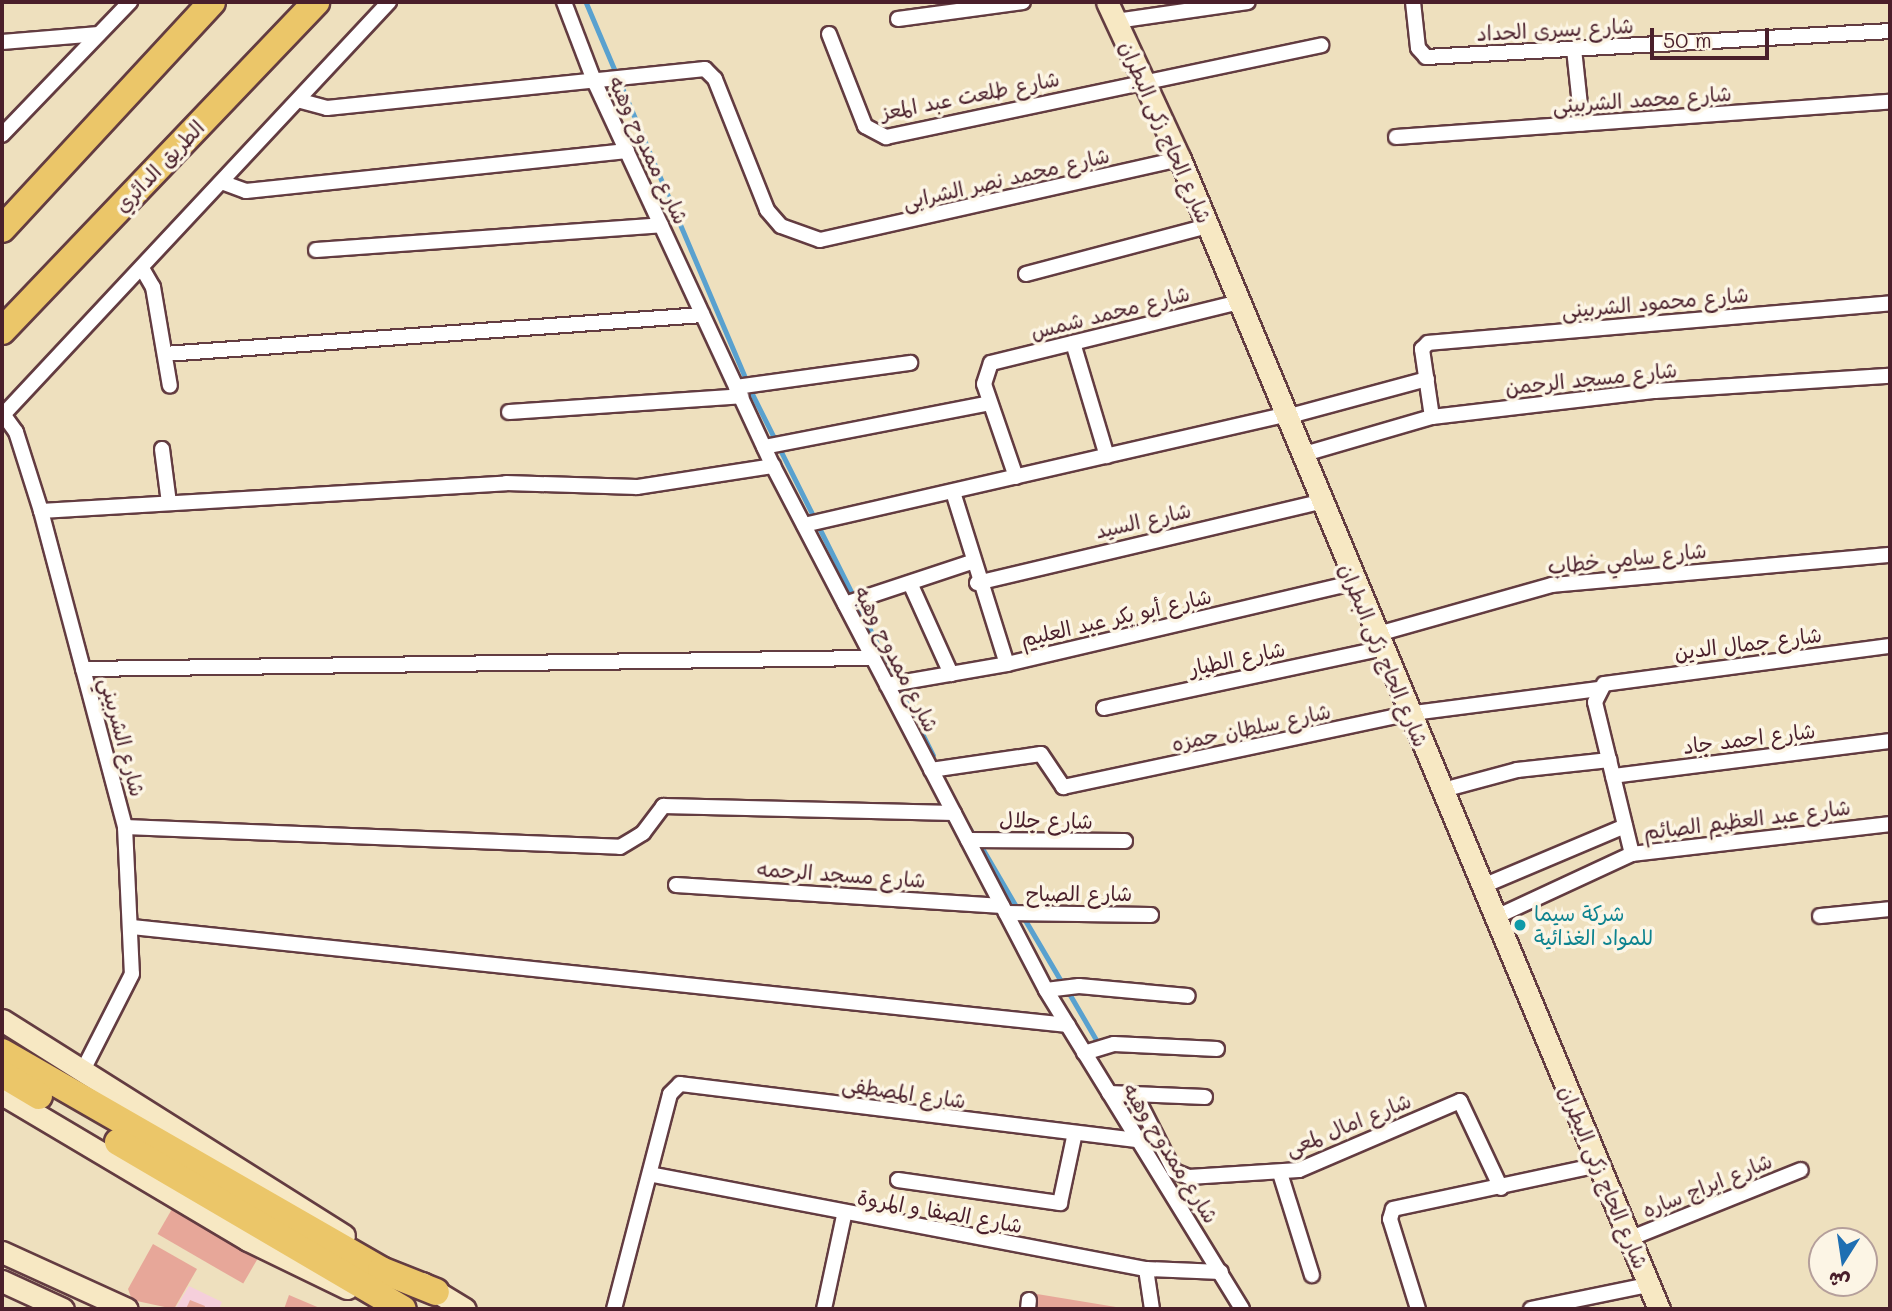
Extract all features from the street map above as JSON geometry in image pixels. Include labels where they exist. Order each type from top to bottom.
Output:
[{"type":"highway","points":[[2,229],[212,2]]},
{"type":"highway","name":"الطريق الدائري","points":[[2,331],[316,2]]},
{"type":"highway","points":[[2,1052],[114,1120],[382,1270],[436,1292]]},
{"type":"highway","points":[[2,1074],[402,1309]]},
{"type":"street","points":[[2,135],[130,2]]},
{"type":"street","points":[[2,415],[142,271],[301,101],[389,2]]},
{"type":"street","name":"شارع ممدوح وهبه","points":[[564,2],[595,83],[703,315],[773,445],[773,466],[812,524],[851,602],[873,659],[893,684],[931,770],[1052,988],[1068,1025],[1242,1309]]},
{"type":"street","points":[[898,19],[1023,2]]},
{"type":"street","points":[[1111,12],[1248,2]]},
{"type":"street","name":"شارع يسرى الحداد","points":[[1413,2],[1418,48],[1432,57],[1890,32]]},
{"type":"street","name":"شارع الحاج زكى البطران","points":[[1111,12],[1180,159],[1406,714],[1443,790],[1658,1309]]},
{"type":"street","points":[[2,42],[99,34]]},
{"type":"street","name":"شارع طلعت عبد المعز","points":[[829,34],[865,125],[878,136],[1143,81]]},
{"type":"street","points":[[1143,81],[1321,45]]},
{"type":"street","points":[[1574,50],[1582,124]]},
{"type":"street","name":"شارع محمد نصر الشرابى","points":[[595,83],[690,69],[711,73],[767,211],[800,236],[841,238],[1180,159]]},
{"type":"street","points":[[301,101],[320,109],[595,83]]},
{"type":"street","name":"شارع محمد الشربينى","points":[[1396,137],[1890,102]]},
{"type":"street","points":[[224,183],[246,191],[626,151]]},
{"type":"street","points":[[316,250],[661,225]]},
{"type":"street","points":[[1026,274],[1208,226]]},
{"type":"street","points":[[142,271],[153,288],[170,386]]},
{"type":"street","name":"شارع محمد شمس","points":[[990,402],[984,376],[991,363],[1239,302]]},
{"type":"street","name":"شارع محمود الشربينى","points":[[1427,379],[1423,345],[1890,303]]},
{"type":"street","points":[[165,354],[703,315]]},
{"type":"street","points":[[1073,343],[1107,456]]},
{"type":"street","points":[[509,412],[744,388],[910,363]]},
{"type":"street","name":"شارع مسجد الرحمن","points":[[1301,454],[1432,417],[1655,391],[1890,376]]},
{"type":"street","points":[[812,524],[1285,416],[1427,379],[1432,417]]},
{"type":"street","points":[[773,445],[990,402],[1016,477]]},
{"type":"street","name":"شارع الشربيني","points":[[2,415],[16,432],[41,511],[125,827],[132,927],[132,974],[123,999],[82,1072]]},
{"type":"street","points":[[162,449],[169,503]]},
{"type":"street","points":[[41,511],[506,483],[636,486],[773,466]]},
{"type":"street","points":[[953,492],[977,583],[1007,664]]},
{"type":"street","name":"شارع السيد","points":[[977,583],[1320,502]]},
{"type":"street","name":"شارع سامي خطاب","points":[[1377,642],[1561,584],[1890,555]]},
{"type":"street","points":[[851,602],[971,562]]},
{"type":"street","points":[[910,583],[951,674]]},
{"type":"street","name":"شارع أبو بكر عبد العليم","points":[[893,684],[1007,664],[1352,583]]},
{"type":"street","name":"شارع الطيار","points":[[1104,708],[1377,642]]},
{"type":"street","name":"شارع جمال الدين","points":[[1605,685],[1890,646]]},
{"type":"street","points":[[83,669],[873,659]]},
{"type":"street","points":[[1605,685],[1594,702],[1632,854]]},
{"type":"street","name":"شارع سلطان حمزه","points":[[931,770],[1041,754],[1063,787],[1406,714],[1605,685]]},
{"type":"street","name":"شارع احمد جاد","points":[[1613,776],[1890,741]]},
{"type":"street","points":[[1443,790],[1517,770],[1609,761]]},
{"type":"street","points":[[125,827],[620,847],[643,833],[663,806],[954,813]]},
{"type":"street","name":"شارع عبد العظيم الصائم","points":[[1496,918],[1632,854],[1890,824]]},
{"type":"street","points":[[1483,887],[1625,826]]},
{"type":"street","name":"شارع جلال","points":[[970,840],[1125,841]]},
{"type":"street","name":"شارع مسجد الرحمه","points":[[676,885],[1008,911]]},
{"type":"street","points":[[1820,916],[1890,909]]},
{"type":"street","name":"شارع الصباح","points":[[1008,911],[1036,914],[1151,915]]},
{"type":"street","points":[[132,927],[1068,1025]]},
{"type":"street","points":[[1052,988],[1079,986],[1188,996]]},
{"type":"street","points":[[2,1020],[465,1309]]},
{"type":"street","points":[[1084,1053],[1114,1044],[1217,1049]]},
{"type":"street","name":"شارع المصطفى","points":[[654,1175],[670,1094],[687,1084],[1074,1136],[1138,1140]]},
{"type":"street","points":[[1109,1093],[1205,1097]]},
{"type":"street","points":[[2,1094],[248,1240],[402,1309]]},
{"type":"street","name":"شارع امال لمعى","points":[[1135,1094],[1177,1174],[1280,1173],[1455,1102],[1467,1107],[1501,1188]]},
{"type":"street","points":[[898,1180],[1060,1203],[1074,1136]]},
{"type":"street","points":[[1418,1309],[1390,1219],[1392,1209],[1501,1188],[1599,1165]]},
{"type":"street","name":"شارع ابراج ساره","points":[[1629,1239],[1801,1170]]},
{"type":"street","points":[[1280,1173],[1312,1275]]},
{"type":"street","points":[[614,1309],[654,1175]]},
{"type":"street","name":"شارع الصفا و المروة","points":[[654,1175],[844,1216],[1146,1269],[1221,1272]]},
{"type":"street","points":[[824,1309],[844,1216]]},
{"type":"street","points":[[2,1252],[127,1309]]},
{"type":"street","points":[[1146,1269],[1152,1309]]},
{"type":"street","points":[[2,1281],[63,1309]]},
{"type":"street","points":[[1531,1309],[1648,1285]]},
{"type":"shaded area","points":[[189,1286],[222,1302],[219,1309],[175,1309]]},
{"type":"building","points":[[172,1209],[258,1258],[243,1284],[158,1234]]},
{"type":"building","points":[[153,1244],[197,1269],[174,1309],[132,1300],[128,1289]]},
{"type":"building","points":[[1037,1294],[1122,1308],[1122,1309],[1035,1309]]},
{"type":"building","points":[[289,1295],[322,1309],[284,1309]]},
{"type":"building","points":[[190,1300],[205,1306],[204,1309],[186,1309]]},
{"type":"waterway","points":[[586,2],[747,381]]},
{"type":"waterway","points":[[750,389],[933,755]]},
{"type":"waterway","points":[[963,817],[975,837]]},
{"type":"waterway","points":[[980,844],[1018,909]]},
{"type":"waterway","points":[[1023,916],[1063,984]]},
{"type":"waterway","points":[[1068,991],[1096,1039]]},
{"type":"waterway","points":[[1123,1099],[1178,1192]]},
{"type":"place","name":"شركة سيما للمواد الغذائية","points":[[1520,925]]}]
